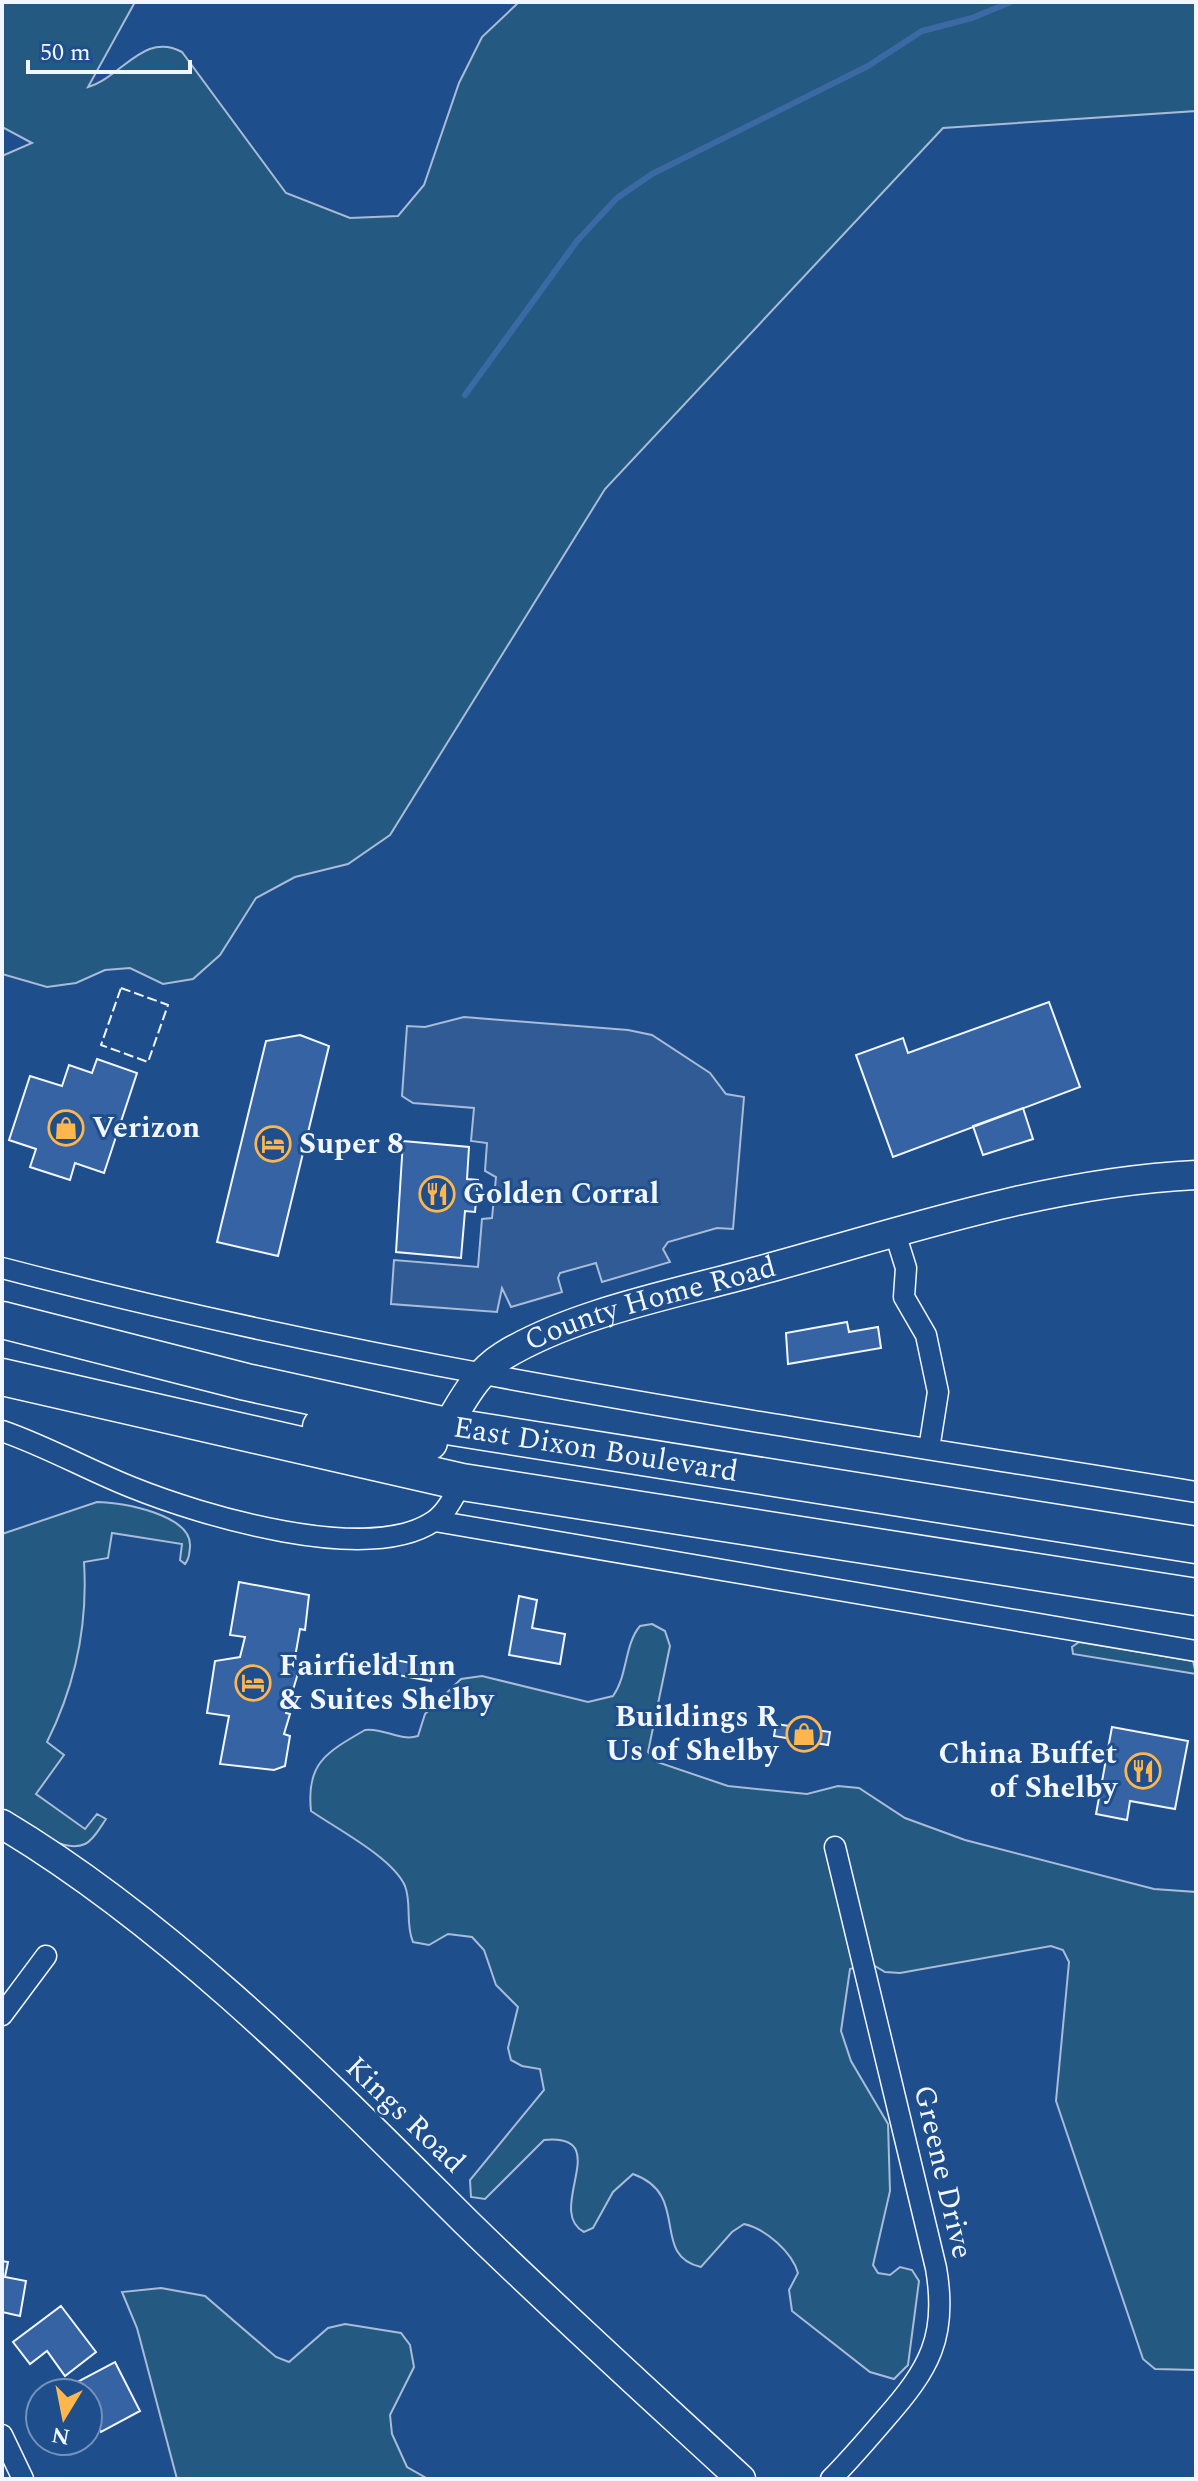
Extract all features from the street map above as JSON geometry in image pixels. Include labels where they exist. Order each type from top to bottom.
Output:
[{"type":"highway","name":"East Dixon Boulevard","points":[[2,1320],[217,1375],[447,1426],[1196,1545]]},
{"type":"highway","name":"East Dixon Boulevard","points":[[2,1377],[462,1482],[1196,1597]]},
{"type":"highway","points":[[142,1410],[187,1403],[414,1443],[436,1440],[447,1426]]},
{"type":"highway","points":[[462,1482],[481,1458],[502,1455],[682,1484],[849,1506],[860,1506],[883,1495]]},
{"type":"street","name":"County Home Road","points":[[447,1426],[479,1375],[530,1341],[591,1319],[1049,1193],[1138,1178],[1196,1175]]},
{"type":"street","points":[[895,1233],[906,1268],[904,1297],[926,1335],[938,1392],[929,1449]]},
{"type":"street","name":"East Dixon Boulevard","points":[[2,1268],[104,1295],[479,1375],[1196,1492]]},
{"type":"street","points":[[2,1431],[143,1492],[258,1526],[358,1539],[408,1533],[435,1521],[1196,1651]]},
{"type":"street","name":"East Dixon Boulevard","points":[[435,1521],[462,1482]]},
{"type":"street","name":"Kings Road","points":[[2,1824],[82,1875],[164,1938],[363,2120],[539,2293],[741,2479]]},
{"type":"street","name":"Greene Drive","points":[[831,2479],[912,2389],[929,2363],[937,2341],[940,2307],[936,2268],[835,1847]]},
{"type":"street","points":[[2,2015],[46,1956]]},
{"type":"street","points":[[2,2435],[23,2479]]},
{"type":"shaded area","points":[[2,2],[135,2],[88,87],[145,51],[168,47],[182,52],[286,193],[350,218],[398,216],[424,185],[459,83],[482,37],[519,2],[1196,2],[1196,111],[943,128],[605,489],[390,835],[348,864],[295,877],[256,898],[220,955],[193,979],[163,984],[130,968],[105,970],[76,983],[47,987],[2,974],[2,156],[32,143],[2,127]]},
{"type":"shaded area","points":[[464,1017],[628,1030],[652,1035],[710,1073],[726,1094],[744,1097],[733,1229],[717,1228],[668,1242],[663,1249],[670,1262],[602,1282],[596,1263],[560,1273],[558,1278],[562,1292],[511,1307],[502,1288],[497,1312],[391,1304],[394,1260],[478,1267],[482,1219],[492,1218],[496,1177],[485,1171],[487,1143],[471,1141],[474,1108],[413,1103],[402,1096],[407,1026],[425,1027]]},
{"type":"shaded area","points":[[97,1502],[154,1512],[180,1526],[188,1536],[190,1547],[185,1564],[180,1560],[182,1544],[112,1533],[108,1558],[84,1562],[84,1609],[78,1654],[66,1698],[47,1742],[64,1755],[36,1794],[85,1829],[97,1814],[106,1819],[91,1839],[75,1846],[53,1841],[2,1811],[2,1534]]},
{"type":"shaded area","points":[[652,1624],[665,1631],[670,1646],[648,1752],[657,1762],[728,1786],[807,1794],[838,1786],[859,1788],[905,1818],[965,1840],[1154,1889],[1196,1892],[1196,2370],[1155,2369],[1143,2359],[1056,2101],[1069,1962],[1063,1950],[1051,1946],[900,1973],[885,1972],[870,1963],[850,1969],[841,2031],[851,2061],[888,2124],[890,2191],[873,2265],[878,2273],[890,2275],[900,2267],[912,2270],[919,2281],[908,2365],[894,2379],[870,2372],[792,2311],[789,2290],[798,2273],[795,2265],[777,2242],[761,2231],[744,2224],[732,2232],[701,2267],[686,2260],[677,2250],[661,2196],[651,2184],[633,2174],[613,2192],[593,2228],[584,2232],[574,2222],[571,2208],[578,2160],[575,2148],[565,2141],[544,2140],[485,2199],[471,2197],[470,2180],[544,2090],[540,2069],[522,2066],[511,2060],[508,2048],[518,2007],[496,1985],[484,1950],[472,1937],[448,1934],[429,1945],[413,1942],[407,1893],[399,1875],[377,1855],[311,1811],[310,1795],[315,1771],[329,1753],[365,1730],[405,1737],[418,1736],[425,1714],[461,1679],[482,1676],[588,1702],[613,1696],[635,1634],[640,1626]]},
{"type":"shaded area","points":[[1079,1642],[1193,1661],[1196,1674],[1073,1654],[1072,1647]]},
{"type":"shaded area","points":[[161,2288],[205,2296],[276,2357],[289,2362],[328,2328],[345,2324],[401,2333],[410,2345],[414,2367],[390,2415],[392,2434],[407,2467],[428,2479],[177,2479],[137,2328],[122,2292]]},
{"type":"building","points":[[1049,1002],[1080,1087],[893,1157],[856,1055],[903,1038],[908,1053]]},
{"type":"building","name":"Super 8","points":[[300,1035],[329,1046],[278,1256],[217,1242],[266,1041]]},
{"type":"building","name":"Verizon","points":[[97,1059],[137,1073],[104,1173],[75,1163],[70,1180],[30,1167],[36,1149],[9,1140],[30,1076],[62,1086],[69,1065],[92,1073]]},
{"type":"building","points":[[1023,1108],[1033,1139],[983,1155],[973,1126]]},
{"type":"building","name":"Golden Corral","points":[[403,1141],[469,1147],[467,1179],[478,1180],[475,1212],[465,1211],[461,1258],[396,1252]]},
{"type":"building","points":[[847,1322],[849,1332],[878,1327],[881,1348],[788,1364],[786,1333]]},
{"type":"building","name":"Fairfield Inn & Suites Shelby","points":[[239,1582],[309,1595],[305,1630],[300,1629],[293,1668],[299,1670],[286,1713],[290,1714],[284,1734],[290,1736],[285,1766],[274,1770],[220,1764],[229,1716],[207,1713],[215,1661],[240,1657],[245,1637],[230,1635]]},
{"type":"building","points":[[519,1596],[537,1600],[532,1628],[565,1634],[560,1664],[509,1655]]},
{"type":"building","points":[[379,1657],[433,1667],[431,1681],[376,1671]]},
{"type":"building","points":[[776,1724],[830,1732],[828,1745],[774,1736]]},
{"type":"building","name":"China Buffet of Shelby","points":[[1112,1727],[1188,1741],[1175,1809],[1130,1801],[1127,1820],[1096,1814]]},
{"type":"building","points":[[2,2261],[8,2262],[5,2277],[26,2281],[20,2316],[2,2312]]},
{"type":"building","points":[[61,2306],[96,2352],[65,2376],[47,2351],[30,2364],[13,2342]]},
{"type":"building","points":[[115,2362],[140,2411],[104,2430],[104,2377],[87,2377]]},
{"type":"waterway","points":[[465,395],[577,241],[617,198],[652,174],[868,66],[922,31],[972,18],[1011,2]]},
{"type":"fence","points":[[121,988],[168,1005],[148,1062],[101,1045],[121,988]]},
{"type":"place","name":"Verizon","points":[[66,1128]]},
{"type":"place","name":"Super 8","points":[[273,1144]]},
{"type":"place","name":"Golden Corral","points":[[437,1194]]},
{"type":"place","name":"Fairfield Inn & Suites Shelby","points":[[253,1683]]},
{"type":"place","name":"Buildings R Us of Shelby","points":[[804,1734]]},
{"type":"place","name":"China Buffet of Shelby","points":[[1143,1771]]}]
